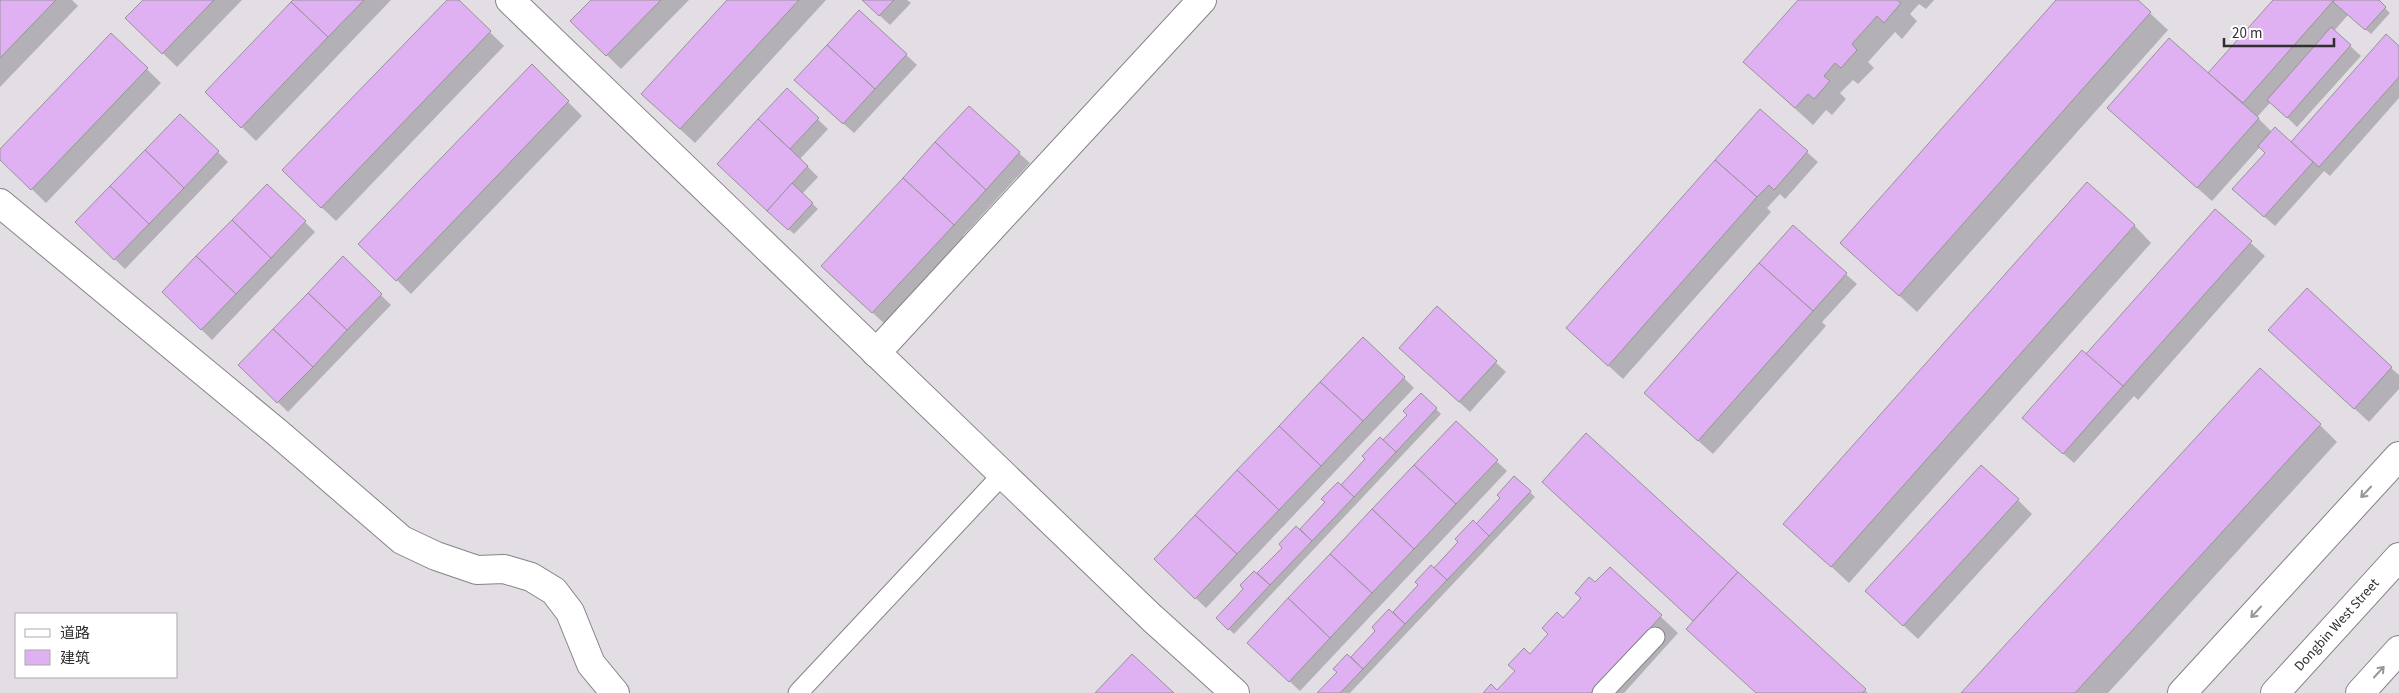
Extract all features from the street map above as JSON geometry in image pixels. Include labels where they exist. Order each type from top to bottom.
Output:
[{"type":"street","points":[[510,0],[1152,618],[1235,693]]},
{"type":"street","points":[[876,353],[1202,0]]},
{"type":"street","points":[[0,203],[279,434],[402,540],[436,556],[477,570],[504,569],[531,577],[554,591],[570,612],[591,664],[608,691]]},
{"type":"street","points":[[2182,693],[2399,456]]},
{"type":"street","name":"Dongbin West Street","points":[[2275,693],[2399,557]]},
{"type":"street","points":[[2360,693],[2399,650]]},
{"type":"lane","points":[[798,693],[1003,474]]},
{"type":"lane","points":[[1602,693],[1655,636]]},
{"type":"building","points":[[0,0],[56,0],[0,58]]},
{"type":"building","points":[[143,0],[214,0],[162,54],[125,18]]},
{"type":"building","points":[[293,0],[364,0],[328,37],[291,2]]},
{"type":"building","points":[[447,0],[459,0],[491,31],[321,208],[282,170]]},
{"type":"building","points":[[591,0],[661,0],[606,56],[570,21]]},
{"type":"building","points":[[727,0],[799,0],[680,129],[641,94]]},
{"type":"building","points":[[862,0],[894,0],[879,16]]},
{"type":"building","points":[[1798,0],[1897,0],[1901,3],[1884,23],[1877,16],[1852,44],[1857,50],[1841,68],[1835,63],[1824,76],[1830,81],[1814,99],[1808,94],[1795,108],[1743,62]]},
{"type":"building","points":[[2056,0],[2138,0],[2151,12],[1899,296],[1840,243]]},
{"type":"building","points":[[2273,0],[2334,0],[2243,103],[2208,73]]},
{"type":"building","points":[[2334,0],[2379,0],[2386,7],[2365,30],[2333,2]]},
{"type":"building","points":[[291,2],[328,37],[241,128],[205,92]]},
{"type":"building","points":[[859,10],[907,54],[875,89],[827,45]]},
{"type":"building","points":[[2331,27],[2351,45],[2287,118],[2267,100]]},
{"type":"building","points":[[111,33],[148,68],[31,190],[0,160],[0,149]]},
{"type":"building","points":[[2386,34],[2399,46],[2399,77],[2319,167],[2291,142]]},
{"type":"building","points":[[2169,38],[2259,118],[2197,188],[2107,108]]},
{"type":"building","points":[[827,45],[875,89],[843,124],[794,80]]},
{"type":"building","points":[[532,64],[569,101],[396,281],[358,244]]},
{"type":"building","points":[[787,88],[819,118],[790,149],[758,119]]},
{"type":"building","points":[[969,106],[1020,152],[986,190],[935,142]]},
{"type":"building","points":[[1760,109],[1808,151],[1774,190],[1769,185],[1757,197],[1715,160]]},
{"type":"building","points":[[180,114],[219,151],[184,188],[145,150]]},
{"type":"building","points":[[758,119],[808,166],[767,211],[717,164]]},
{"type":"building","points":[[2275,127],[2313,162],[2264,217],[2232,189],[2265,153],[2258,146]]},
{"type":"building","points":[[935,142],[986,190],[954,225],[903,178]]},
{"type":"building","points":[[145,150],[184,188],[149,224],[110,186]]},
{"type":"building","points":[[1715,160],[1757,197],[1608,366],[1566,328]]},
{"type":"building","points":[[903,178],[954,225],[872,313],[821,266]]},
{"type":"building","points":[[2087,182],[2135,225],[1831,567],[1783,524]]},
{"type":"building","points":[[792,183],[813,203],[788,230],[767,211]]},
{"type":"building","points":[[267,184],[306,221],[271,258],[232,220]]},
{"type":"building","points":[[110,186],[149,224],[114,260],[75,222]]},
{"type":"building","points":[[2215,209],[2252,241],[2123,386],[2086,354]]},
{"type":"building","points":[[232,220],[271,258],[236,294],[196,256]]},
{"type":"building","points":[[1793,225],[1847,273],[1813,311],[1759,263]]},
{"type":"building","points":[[196,256],[236,294],[201,330],[162,292]]},
{"type":"building","points":[[343,256],[382,294],[347,330],[308,293]]},
{"type":"building","points":[[1759,263],[1813,311],[1698,441],[1644,393]]},
{"type":"building","points":[[2307,288],[2392,367],[2354,409],[2268,330]]},
{"type":"building","points":[[308,293],[347,330],[313,367],[273,329]]},
{"type":"building","points":[[1437,306],[1497,361],[1459,402],[1399,348]]},
{"type":"building","points":[[273,329],[313,367],[277,403],[238,365]]},
{"type":"building","points":[[1363,337],[1405,377],[1363,421],[1320,382]]},
{"type":"building","points":[[2082,350],[2123,386],[2063,454],[2022,418]]},
{"type":"building","points":[[2260,368],[2321,424],[2075,693],[1961,693]]},
{"type":"building","points":[[1320,382],[1363,421],[1321,466],[1279,426]]},
{"type":"building","points":[[1421,393],[1437,408],[1396,452],[1383,440],[1407,415],[1403,411]]},
{"type":"building","points":[[1456,421],[1498,460],[1456,504],[1414,465]]},
{"type":"building","points":[[1279,426],[1321,466],[1279,510],[1237,470]]},
{"type":"building","points":[[1586,433],[1738,572],[1693,621],[1542,482]]},
{"type":"building","points":[[1380,437],[1396,452],[1354,497],[1341,485],[1365,459],[1362,456]]},
{"type":"building","points":[[1414,465],[1456,504],[1414,549],[1372,509]]},
{"type":"building","points":[[1981,465],[2019,499],[1903,626],[1865,591]]},
{"type":"building","points":[[1237,470],[1279,510],[1237,554],[1195,515]]},
{"type":"building","points":[[1514,476],[1531,491],[1489,536],[1476,524],[1500,498],[1497,495]]},
{"type":"building","points":[[1338,482],[1354,497],[1312,541],[1300,529],[1325,502],[1321,499]]},
{"type":"building","points":[[1372,509],[1414,549],[1372,593],[1330,554]]},
{"type":"building","points":[[1195,515],[1237,554],[1195,599],[1154,559]]},
{"type":"building","points":[[1473,520],[1489,536],[1447,580],[1434,568],[1458,542],[1455,539]]},
{"type":"building","points":[[1296,526],[1312,541],[1270,585],[1257,573],[1282,548],[1279,544]]},
{"type":"building","points":[[1330,554],[1372,593],[1330,638],[1288,598]]},
{"type":"building","points":[[1431,565],[1447,580],[1405,624],[1393,612],[1418,585],[1415,582]]},
{"type":"building","points":[[1610,567],[1662,615],[1591,693],[1483,693],[1491,684],[1497,690],[1515,671],[1508,665],[1524,648],[1530,654],[1548,634],[1542,628],[1557,612],[1563,618],[1581,598],[1575,593],[1589,577],[1595,582]]},
{"type":"building","points":[[1254,571],[1270,585],[1228,630],[1216,618],[1243,589],[1240,585]]},
{"type":"building","points":[[1738,572],[1866,689],[1862,693],[1756,693],[1686,629]]},
{"type":"building","points":[[1288,598],[1330,638],[1289,682],[1247,643]]},
{"type":"building","points":[[1389,609],[1405,624],[1363,669],[1351,657],[1375,631],[1372,627]]},
{"type":"building","points":[[1132,654],[1174,693],[1095,693]]},
{"type":"building","points":[[1347,654],[1363,669],[1340,693],[1317,693],[1337,672],[1333,669]]}]
